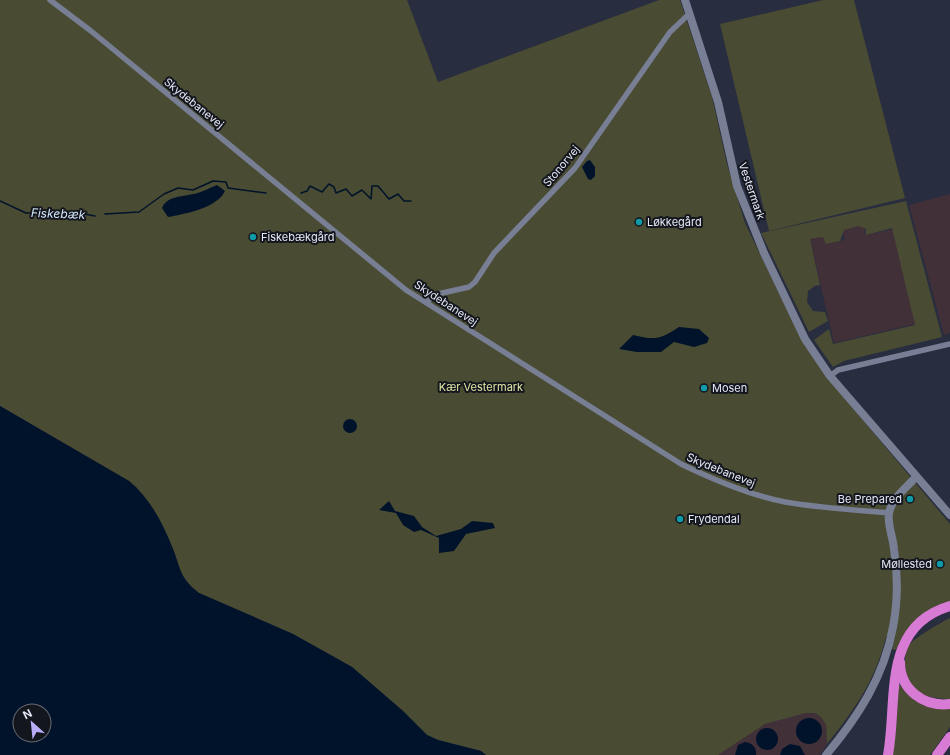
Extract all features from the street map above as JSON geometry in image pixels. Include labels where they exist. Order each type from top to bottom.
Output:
[{"type":"highway","points":[[888,755],[893,716],[896,670],[899,654],[908,637],[921,622],[940,609],[950,606]]},
{"type":"highway","points":[[903,646],[900,665],[902,674],[910,690],[924,701],[933,704],[950,704]]},
{"type":"highway","points":[[938,755],[950,738]]},
{"type":"street","name":"Skydebanevej","points":[[50,0],[91,31],[406,290],[654,448],[681,464],[708,477],[759,496],[784,502],[829,508],[889,513]]},
{"type":"street","name":"Vestermark","points":[[685,0],[718,102],[737,186],[751,222],[805,338],[830,376],[950,516]]},
{"type":"street","name":"Stonorvej","points":[[426,302],[438,294],[469,287],[475,282],[494,253],[576,168],[670,32],[689,14]]},
{"type":"street","points":[[830,376],[838,370],[950,344]]},
{"type":"street","points":[[826,755],[849,727],[865,702],[876,682],[890,644],[897,590],[896,563],[889,513],[897,496],[916,477]]},
{"type":"shaded area","points":[[950,194],[950,333],[944,335],[909,205]]},
{"type":"shaded area","points":[[863,223],[866,235],[893,229],[915,324],[834,343],[810,239],[825,236],[827,244],[845,240],[842,228]]},
{"type":"shaded area","points":[[806,713],[815,713],[821,717],[826,725],[827,744],[820,755],[718,755],[765,724]]},
{"type":"green space","name":"Kær Vestermark","points":[[0,0],[407,0],[438,82],[659,0],[680,0],[712,97],[727,164],[745,223],[792,320],[825,375],[950,524],[950,602],[931,610],[917,620],[906,633],[896,650],[892,649],[895,635],[886,637],[876,667],[863,694],[827,744],[826,725],[821,717],[815,713],[806,713],[765,724],[718,755],[486,755],[481,751],[438,740],[427,735],[403,711],[352,667],[293,634],[199,593],[188,583],[185,578],[160,521],[150,503],[137,488],[129,481],[0,406]]},
{"type":"green space","points":[[823,0],[854,0],[905,198],[769,231],[720,24]]},
{"type":"green space","points":[[906,201],[942,337],[844,361],[833,367],[814,340],[829,329],[833,344],[915,325],[892,228],[866,235],[866,229],[858,226],[844,230],[840,241],[826,244],[823,237],[810,239],[820,285],[815,286],[808,291],[807,302],[813,311],[825,312],[828,321],[809,332],[761,233]]},
{"type":"green space","points":[[950,618],[950,699],[941,699],[924,695],[912,686],[908,680],[906,672],[905,655],[909,645],[912,642],[935,626]]},
{"type":"green space","points":[[898,683],[915,700],[926,706],[941,708],[950,707],[950,727],[930,755],[891,755]]},
{"type":"water","points":[[590,160],[595,167],[595,176],[591,180],[588,179],[582,167],[587,161]]},
{"type":"water","points":[[217,185],[225,191],[221,197],[208,206],[191,212],[168,217],[162,208],[167,201],[171,199],[199,193]]},
{"type":"water","points":[[679,327],[699,329],[709,338],[707,343],[694,347],[674,342],[661,352],[637,352],[619,349],[633,335],[646,338],[657,338],[662,337]]},
{"type":"water","points":[[0,406],[129,481],[137,488],[150,503],[160,521],[185,578],[188,583],[199,593],[293,634],[352,667],[403,711],[427,735],[438,740],[481,751],[486,755],[0,755]]},
{"type":"water","points":[[347,419],[353,419],[357,423],[357,429],[353,433],[347,433],[343,429],[343,423]]},
{"type":"water","points":[[389,501],[395,511],[414,516],[422,527],[436,536],[461,529],[472,521],[493,523],[495,528],[466,534],[454,551],[439,553],[439,538],[421,530],[414,532],[403,525],[396,513],[379,510]]},
{"type":"water","points":[[809,718],[818,722],[822,731],[818,740],[809,744],[800,740],[796,731],[800,722]]},
{"type":"water","points":[[767,728],[771,729],[777,735],[777,743],[771,749],[767,750],[763,749],[757,743],[756,739],[757,735],[763,729]]},
{"type":"water","points":[[745,742],[754,746],[756,755],[735,755],[738,745]]},
{"type":"water","points":[[790,744],[800,746],[805,755],[780,755],[782,749]]},
{"type":"waterway","name":"Fiskebæk","points":[[105,214],[139,212],[164,194],[178,188],[193,190],[213,181],[226,182],[228,188],[266,193]]},
{"type":"waterway","name":"Fiskebæk","points":[[301,193],[307,191],[310,186],[322,192],[329,184],[334,187],[336,193],[346,189],[352,196],[362,190],[371,199],[372,186],[378,186],[389,199],[398,194],[404,201],[411,201]]},
{"type":"waterway","name":"Fiskebæk","points":[[0,201],[26,213],[79,213],[95,216]]},
{"type":"place","name":"Løkkegård","points":[[639,222]]},
{"type":"place","name":"Fiskebækgård","points":[[253,237]]},
{"type":"place","name":"Mosen","points":[[704,388]]},
{"type":"place","name":"Be Prepared","points":[[910,499]]},
{"type":"place","name":"Frydendal","points":[[680,519]]},
{"type":"place","name":"Møllested","points":[[940,564]]}]
